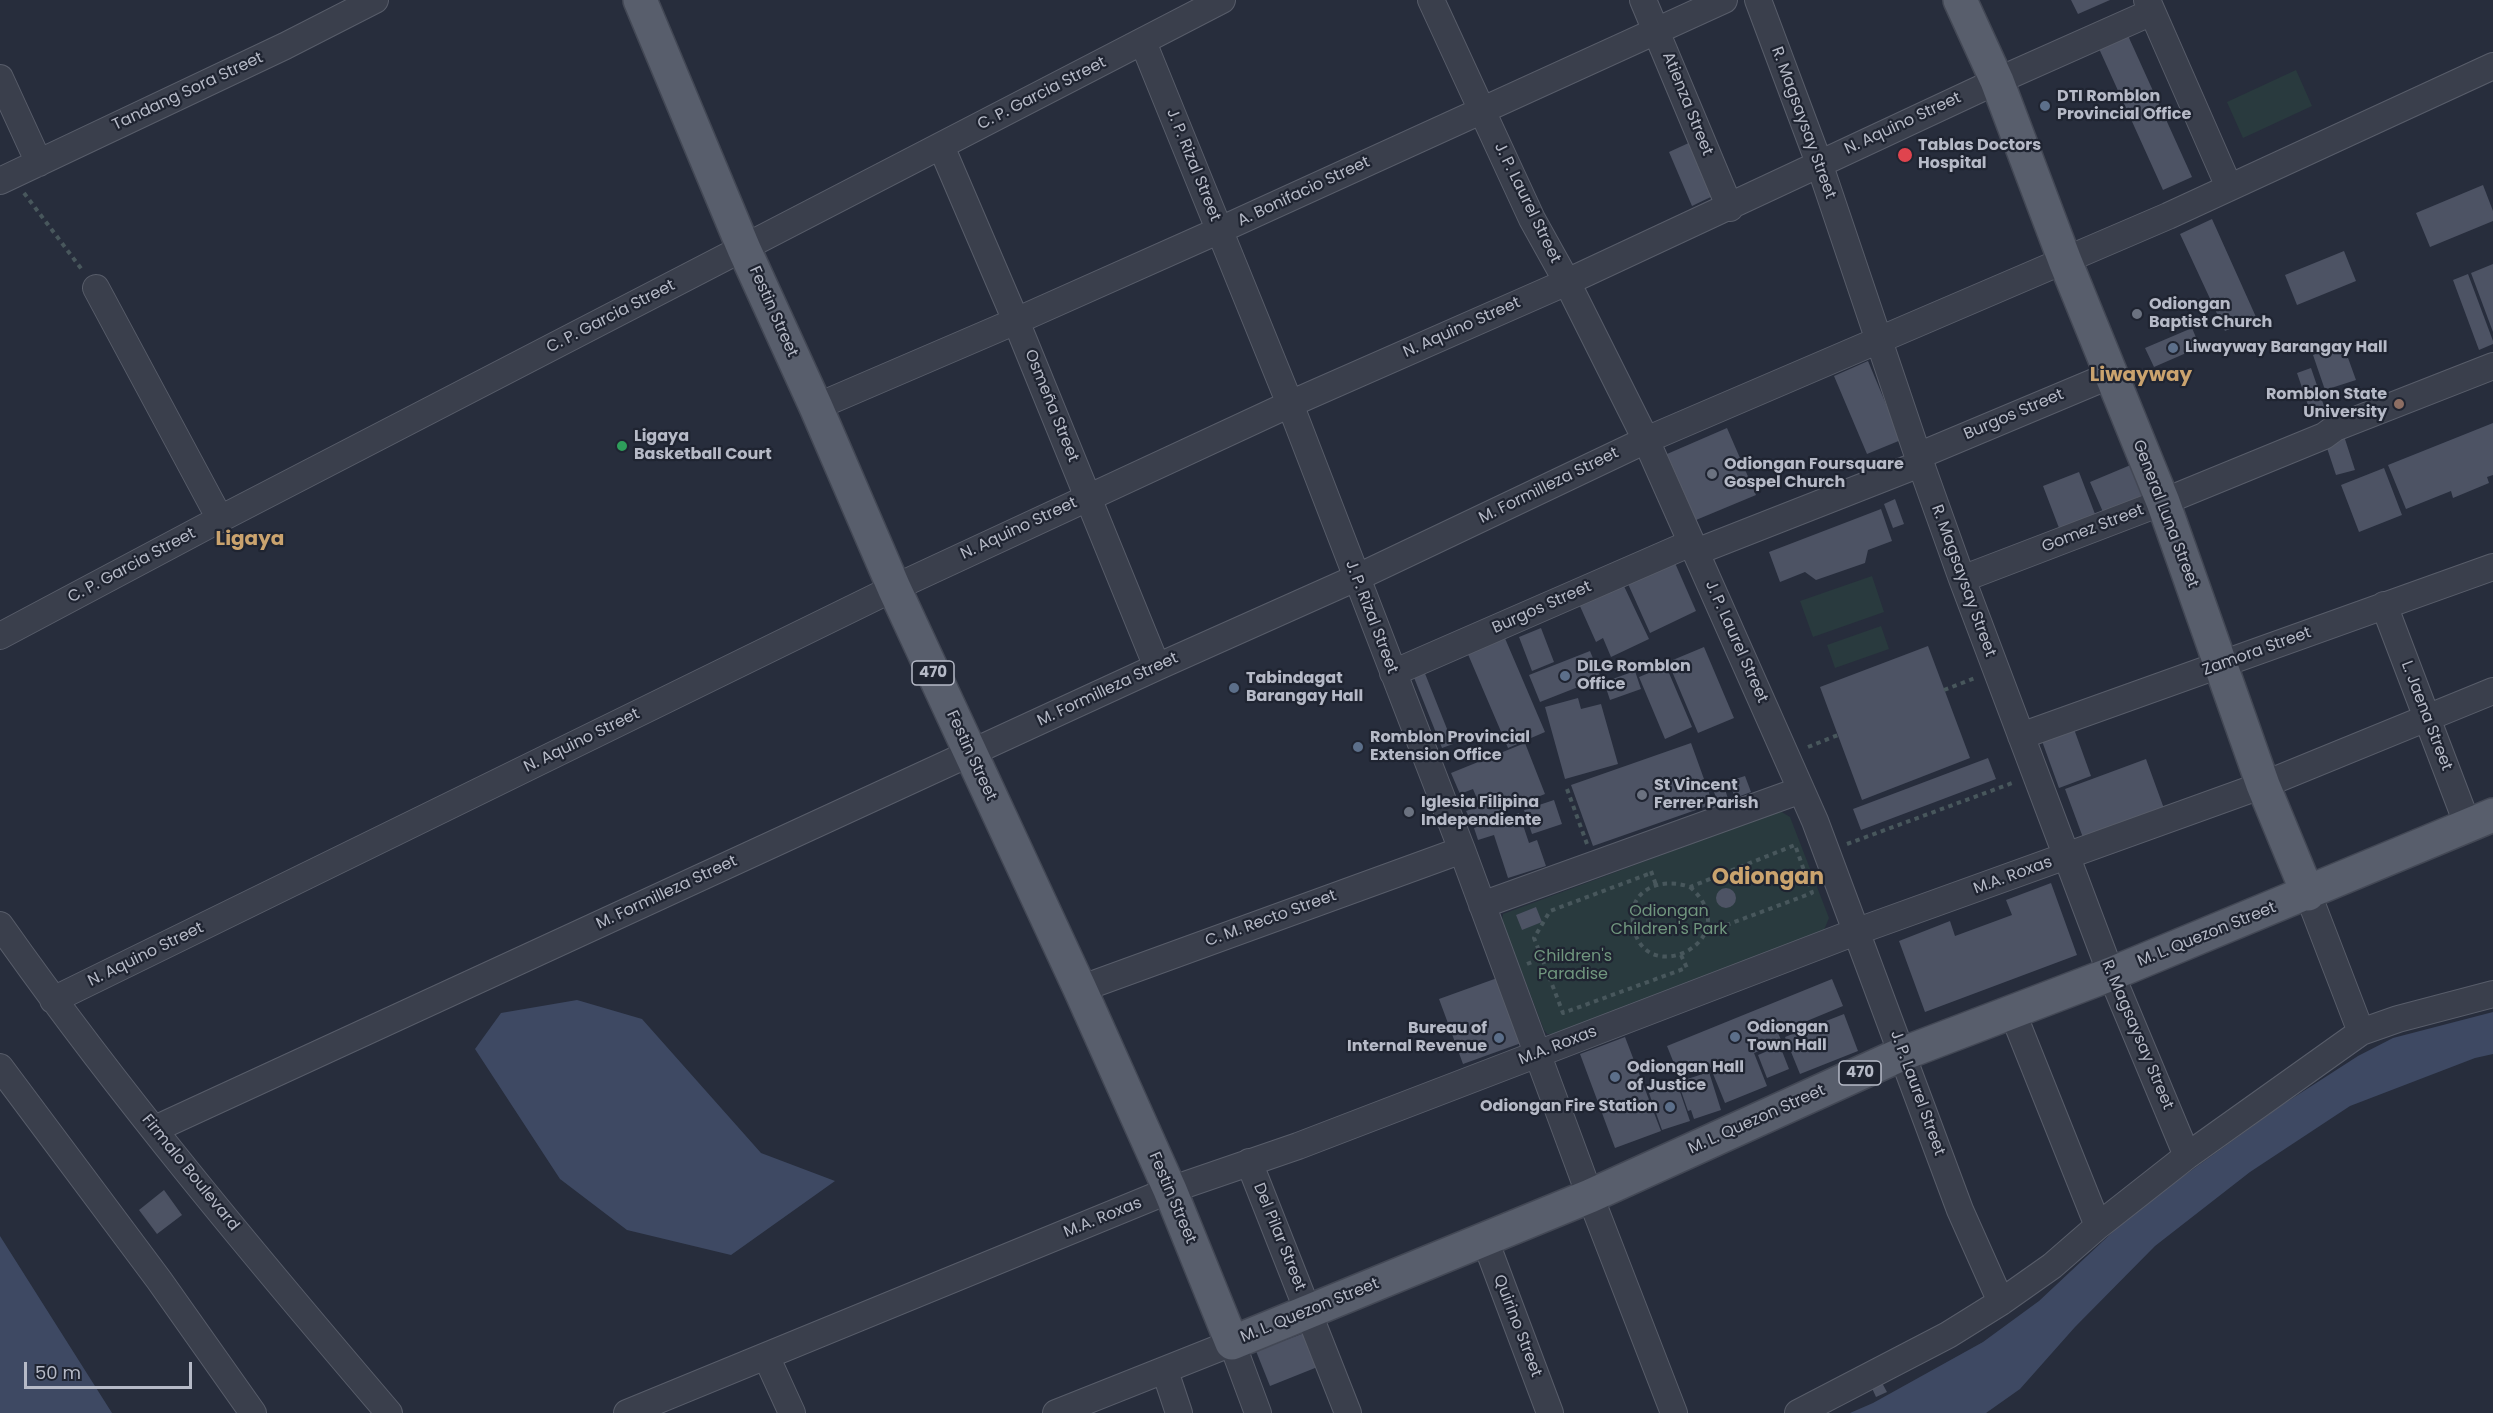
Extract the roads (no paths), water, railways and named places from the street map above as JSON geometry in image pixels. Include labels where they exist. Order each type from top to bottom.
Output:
[{"type":"main road","name":"Festin Street","points":[[640,0],[744,249],[816,407],[894,588],[1080,989],[1170,1190],[1232,1343]]},
{"type":"main road","name":"General Luna Street","points":[[1960,0],[1997,81],[2066,261],[2163,502],[2263,785],[2308,894]]},
{"type":"main road","name":"M. L. Quezon Street","points":[[1232,1343],[1590,1196],[1902,1054],[2111,974],[2308,894],[2481,820]]},
{"type":"street","name":"Tandang Sora Street","points":[[5,178],[285,46],[375,0]]},
{"type":"street","name":"C. P. Garcia Street","points":[[0,636],[220,519],[1222,0]]},
{"type":"street","name":"J. P. Laurel Street","points":[[1431,0],[1532,219],[1567,282],[1646,440],[1802,790],[1858,931],[1960,1210],[2001,1302]]},
{"type":"street","name":"Atienza Street","points":[[1643,0],[1730,208]]},
{"type":"street","name":"A. Bonifacio Street","points":[[816,407],[1220,230],[1656,29],[1724,0]]},
{"type":"street","name":"R. Magsaysay Street","points":[[1758,0],[1819,164],[1919,460],[1962,579],[2111,974],[2187,1156]]},
{"type":"street","points":[[2150,6],[2229,187]]},
{"type":"street","name":"N. Aquino Street","points":[[53,1000],[894,588],[1290,404],[1730,208],[2150,6]]},
{"type":"street","name":"J. P. Rizal Street","points":[[1143,42],[1290,404],[1462,850],[1590,1196],[1674,1413]]},
{"type":"street","name":"M. Formilleza Street","points":[[155,1129],[1157,667],[1356,578],[1646,440],[1878,338],[2066,261],[2493,66]]},
{"type":"street","points":[[0,78],[39,163]]},
{"type":"street","name":"Osmeña Street","points":[[941,146],[1089,496],[1157,667]]},
{"type":"street","points":[[96,288],[220,519]]},
{"type":"street","name":"Gomez Street","points":[[1962,579],[2163,502],[2324,436],[2335,428],[2493,366]]},
{"type":"street","name":"Burgos Street","points":[[1393,673],[1694,548],[1919,460],[2111,375]]},
{"type":"street","name":"Zamora Street","points":[[2021,736],[2493,567]]},
{"type":"street","name":"L. Jaena Street","points":[[2384,605],[2427,718],[2481,820]]},
{"type":"street","name":"M.A. Roxas","points":[[627,1413],[1170,1190],[1298,1146],[1858,931],[2263,785],[2493,691]]},
{"type":"street","points":[[1482,905],[1802,790]]},
{"type":"street","name":"C. M. Recto Street","points":[[1080,989],[1462,850]]},
{"type":"street","name":"General Luna Street","points":[[2308,894],[2361,1032]]},
{"type":"street","name":"Firmalo Boulevard","points":[[0,925],[53,1000],[155,1129],[284,1290],[389,1413]]},
{"type":"street","points":[[1798,1413],[1948,1335],[2001,1302],[2052,1266],[2098,1226],[2187,1156],[2361,1032],[2398,1019],[2493,994]]},
{"type":"street","points":[[2013,1011],[2098,1226]]},
{"type":"street","points":[[0,1067],[159,1280],[253,1413]]},
{"type":"street","name":"Del Pilar Street","points":[[1249,1162],[1348,1413]]},
{"type":"street","name":"Quirino Street","points":[[1485,1240],[1550,1413]]},
{"type":"street","name":"M. L. Quezon Street","points":[[1056,1413],[1232,1343]]},
{"type":"street","name":"Festin Street","points":[[1232,1343],[1258,1413]]},
{"type":"street","points":[[766,1356],[792,1413]]},
{"type":"street","points":[[1165,1371],[1179,1413]]},
{"type":"water","points":[[577,1000],[642,1019],[761,1153],[835,1181],[731,1255],[627,1230],[560,1179],[475,1049],[501,1013]]},
{"type":"water","points":[[2493,1012],[2493,1054],[2475,1058],[2350,1106],[2250,1172],[2155,1246],[2075,1327],[2020,1389],[1986,1413],[1850,1413],[1873,1403],[1983,1342],[2039,1301],[2118,1227],[2156,1196],[2282,1105],[2358,1056],[2393,1038]]},
{"type":"water","points":[[0,1236],[112,1413],[0,1413]]},
{"type":"place","name":"DTI Romblon Provincial Office","points":[[2045,106]]},
{"type":"place","name":"Tablas Doctors Hospital","points":[[1905,155]]},
{"type":"place","name":"Odiongan Baptist Church","points":[[2137,314]]},
{"type":"place","name":"Liwayway Barangay Hall","points":[[2173,348]]},
{"type":"place","name":"Romblon State University","points":[[2399,404]]},
{"type":"place","name":"Ligaya Basketball Court","points":[[622,446]]},
{"type":"place","name":"Odiongan Foursquare Gospel Church","points":[[1712,474]]},
{"type":"place","name":"DILG Romblon Office","points":[[1565,676]]},
{"type":"place","name":"Tabindagat Barangay Hall","points":[[1234,688]]},
{"type":"place","name":"Romblon Provincial Extension Office","points":[[1358,747]]},
{"type":"place","name":"St Vincent Ferrer Parish","points":[[1642,795]]},
{"type":"place","name":"Iglesia Filipina Independiente","points":[[1409,812]]},
{"type":"place","name":"Odiongan Town Hall","points":[[1735,1037]]},
{"type":"place","name":"Bureau of Internal Revenue","points":[[1499,1038]]},
{"type":"place","name":"Odiongan Hall of Justice","points":[[1615,1077]]},
{"type":"place","name":"Odiongan Fire Station","points":[[1670,1107]]},
{"type":"district","name":"Liwayway","points":[[2141,376]]},
{"type":"district","name":"Ligaya","points":[[250,540]]},
{"type":"district","name":"Odiongan","points":[[1768,878]]},
{"type":"park label","name":"Odiongan Children's Park","points":[[1669,921]]},
{"type":"park label","name":"Children's Paradise","points":[[1573,966]]}]
